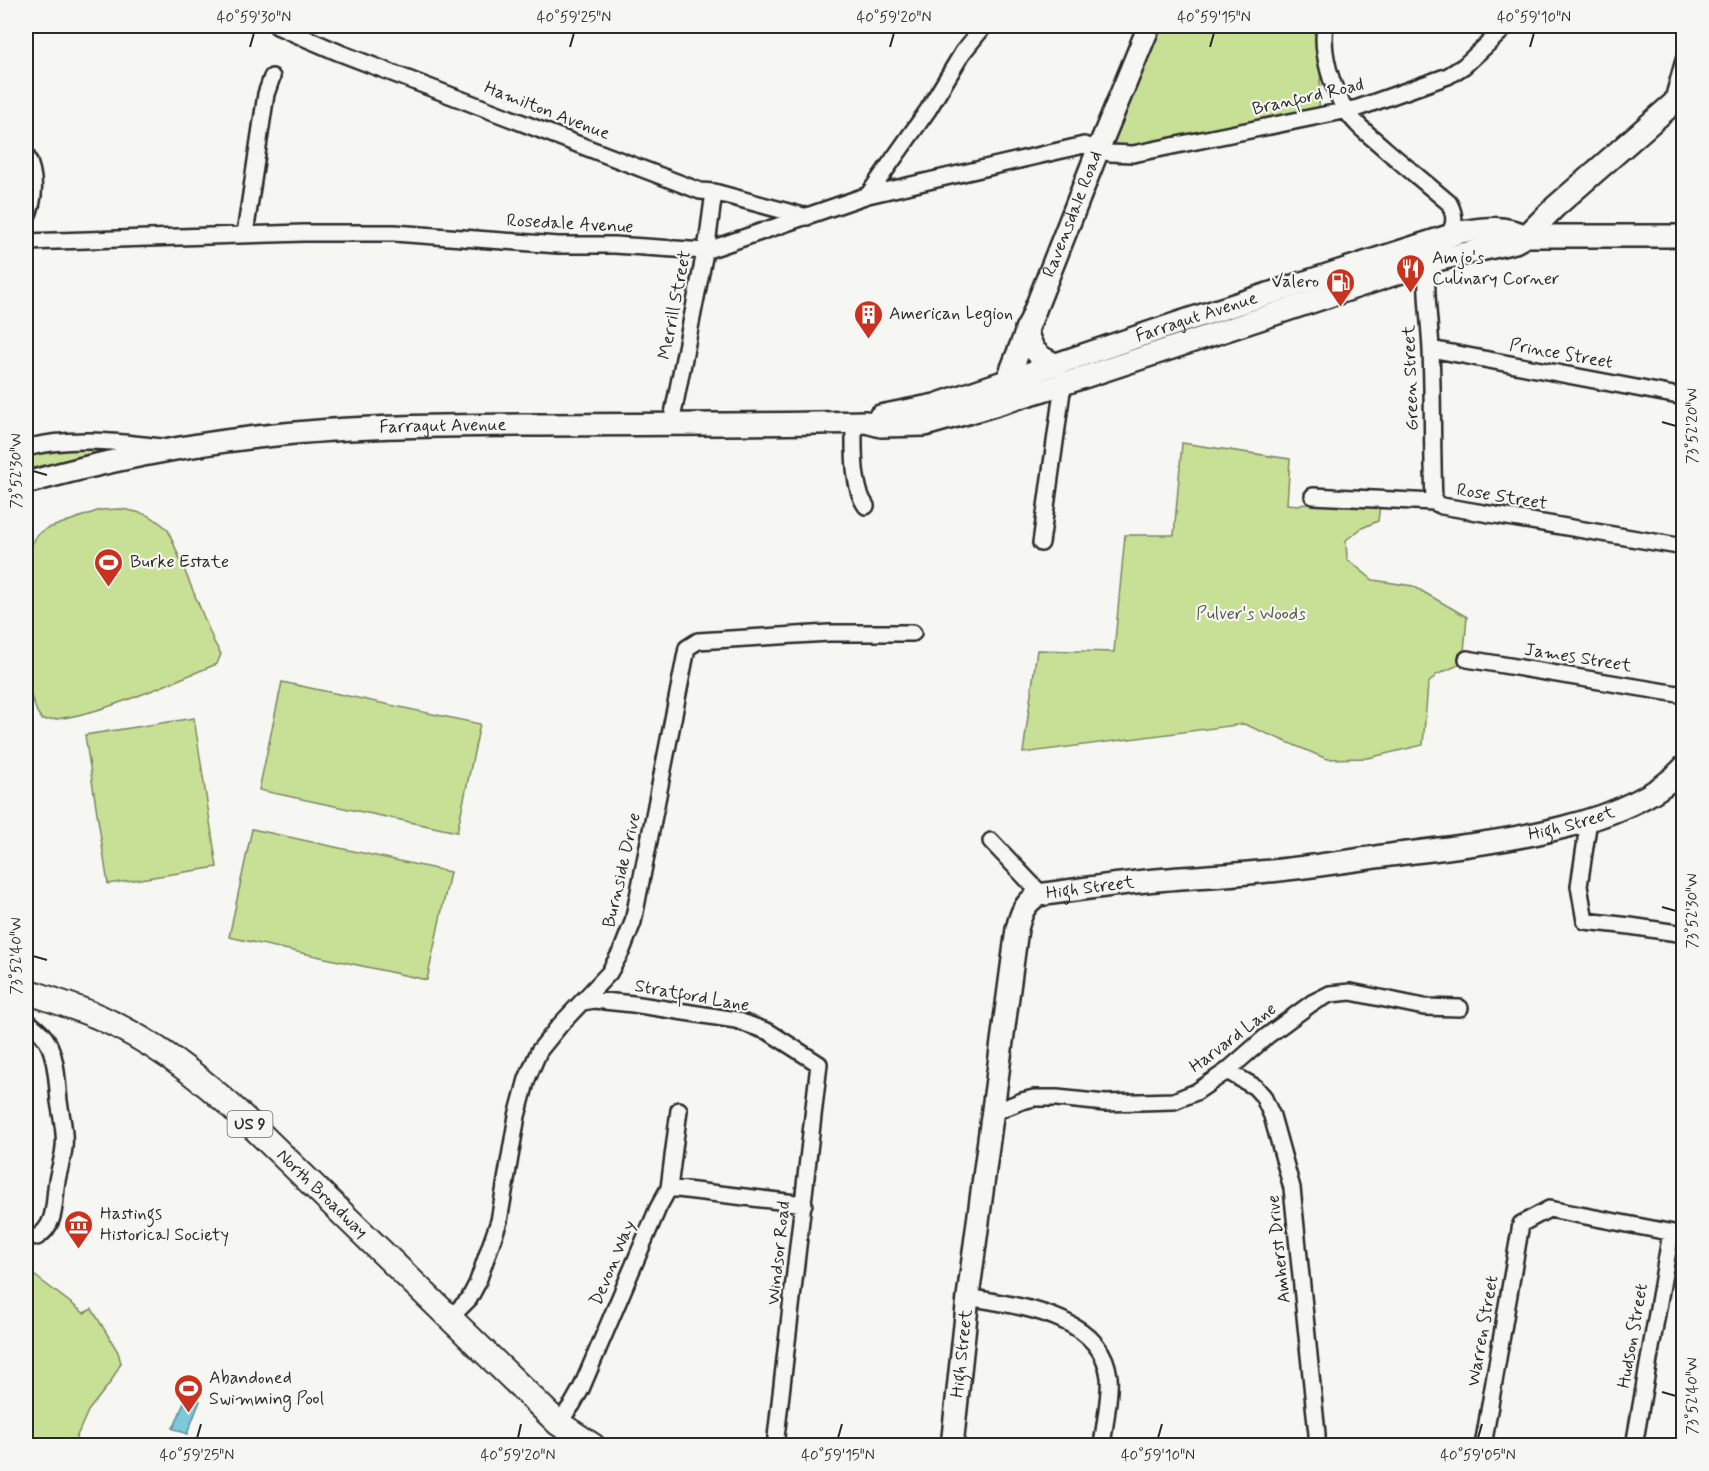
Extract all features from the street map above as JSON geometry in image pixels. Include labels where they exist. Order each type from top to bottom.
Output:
[{"type":"main road","name":"Ravensdale Road","points":[[1000,404],[1005,383],[1026,329],[1149,26]]},
{"type":"main road","name":"Farragut Avenue","points":[[1343,280],[1515,242],[1527,236],[1555,207],[1678,98]]},
{"type":"main road","name":"Farragut Avenue","points":[[26,483],[76,469],[256,437],[376,428],[671,424],[744,426],[860,422],[881,426],[925,425],[1000,404],[1060,375],[1343,280],[1461,232],[1494,227],[1512,230],[1527,236]]},
{"type":"main road","points":[[1527,236],[1683,236]]},
{"type":"main road","points":[[1026,329],[1035,352],[1060,375]]},
{"type":"main road","name":"Farragut Avenue","points":[[860,422],[935,405],[1005,383],[1060,375]]},
{"type":"main road","name":"High Street","points":[[952,1446],[968,1297],[1017,929],[1022,910],[1028,902],[1041,894],[1147,881],[1261,872],[1540,833],[1589,820],[1640,801],[1682,771]]},
{"type":"main road","name":"North Broadway","points":[[26,991],[112,1023],[161,1050],[192,1072],[246,1119],[558,1423]]},
{"type":"main road","name":"US 9","points":[[558,1423],[570,1446]]},
{"type":"main road","name":"US 9","points":[[558,1423],[593,1446]]},
{"type":"street","name":"Hamilton Avenue","points":[[277,26],[340,53],[699,191],[714,192],[807,217]]},
{"type":"street","points":[[868,195],[927,110],[963,52],[984,26]]},
{"type":"street","points":[[1325,26],[1327,59],[1333,81],[1346,111],[1368,134],[1449,203],[1454,217],[1449,236],[1430,259]]},
{"type":"street","name":"Branford Road","points":[[1098,150],[1132,154],[1346,111],[1448,76],[1464,66],[1508,26]]},
{"type":"street","points":[[1678,98],[1683,60]]},
{"type":"street","points":[[245,234],[262,114],[272,77]]},
{"type":"street","name":"Rosedale Avenue","points":[[26,242],[245,234],[394,233],[705,251],[868,195],[1084,145],[1098,150]]},
{"type":"street","points":[[26,155],[30,164],[33,186],[32,203],[26,219]]},
{"type":"street","name":"Merrill Street","points":[[671,424],[705,251],[714,192]]},
{"type":"street","name":"Green Street","points":[[1430,259],[1426,288],[1431,350],[1434,502]]},
{"type":"street","name":"Prince Street","points":[[1431,350],[1683,397]]},
{"type":"street","points":[[1041,543],[1060,375]]},
{"type":"street","points":[[860,422],[854,458],[862,500],[866,506]]},
{"type":"street","points":[[26,448],[72,441],[119,442],[180,449]]},
{"type":"street","name":"Rose Street","points":[[1313,496],[1434,502],[1442,507],[1683,547]]},
{"type":"street","name":"Burnside Drive","points":[[450,1318],[469,1299],[477,1284],[499,1221],[517,1116],[527,1079],[539,1051],[609,973],[622,950],[633,922],[687,648],[698,641],[829,633],[913,633]]},
{"type":"street","name":"James Street","points":[[1467,659],[1683,695]]},
{"type":"street","points":[[1589,820],[1579,886],[1585,921],[1683,934]]},
{"type":"street","points":[[991,841],[1041,894]]},
{"type":"street","name":"Harvard Lane","points":[[992,1113],[1034,1098],[1105,1103],[1174,1101],[1196,1092],[1227,1071],[1311,1003],[1330,994],[1351,992],[1424,1006],[1460,1008]]},
{"type":"street","name":"Stratford Lane","points":[[583,1002],[594,1000],[633,1004],[736,1020],[769,1032],[819,1064]]},
{"type":"street","points":[[26,1020],[43,1034],[50,1046],[56,1067],[64,1136],[56,1186],[56,1204],[52,1218],[38,1237]]},
{"type":"street","name":"Windsor Road","points":[[775,1446],[819,1064]]},
{"type":"street","name":"Amherst Drive","points":[[1227,1071],[1255,1087],[1263,1096],[1272,1116],[1292,1188],[1317,1446]]},
{"type":"street","name":"Devon Way","points":[[558,1423],[568,1412],[580,1389],[658,1208],[669,1188],[679,1110]]},
{"type":"street","points":[[669,1188],[804,1204]]},
{"type":"street","name":"Warren Street","points":[[1483,1446],[1521,1224],[1549,1209],[1677,1234]]},
{"type":"street","name":"Hudson Street","points":[[1634,1446],[1677,1234]]},
{"type":"street","points":[[968,1297],[1029,1309],[1069,1323],[1086,1333],[1098,1347],[1110,1378],[1101,1446]]},
{"type":"green space","points":[[1149,26],[1318,26],[1321,63],[1319,109],[1110,153],[1098,150]]},
{"type":"green space","name":"Pulver's Woods","points":[[1182,443],[1290,459],[1287,504],[1340,501],[1380,504],[1378,521],[1362,528],[1346,540],[1347,559],[1373,580],[1413,586],[1467,617],[1463,663],[1436,675],[1428,684],[1423,745],[1368,758],[1327,759],[1244,724],[1023,753],[1037,650],[1114,652],[1125,535],[1174,535]]},
{"type":"green space","points":[[112,448],[26,470],[26,454],[53,449]]},
{"type":"green space","name":"Burke Estate","points":[[120,509],[146,515],[157,520],[168,530],[221,654],[217,664],[131,699],[84,714],[42,720],[26,682],[26,556],[37,535],[46,529],[100,510]]},
{"type":"green space","points":[[282,682],[480,724],[457,832],[259,790]]},
{"type":"green space","points":[[194,718],[217,867],[108,884],[85,735]]},
{"type":"green space","points":[[252,829],[450,872],[427,980],[229,937]]},
{"type":"green space","points":[[26,1269],[84,1313],[92,1309],[118,1352],[121,1363],[110,1383],[88,1411],[73,1445],[26,1445]]},
{"type":"water","name":"Abandoned Swimming Pool","points":[[187,1395],[200,1401],[187,1434],[172,1428]]},
{"type":"place","name":"Amjo's Culinary Corner","points":[[1411,294]]},
{"type":"place","name":"Valero","points":[[1340,308]]},
{"type":"place","name":"American Legion","points":[[868,340]]},
{"type":"place","name":"Burke Estate","points":[[109,588]]},
{"type":"place","name":"Hastings Historical Society","points":[[79,1250]]},
{"type":"place","name":"Abandoned Swimming Pool","points":[[188,1414]]}]
